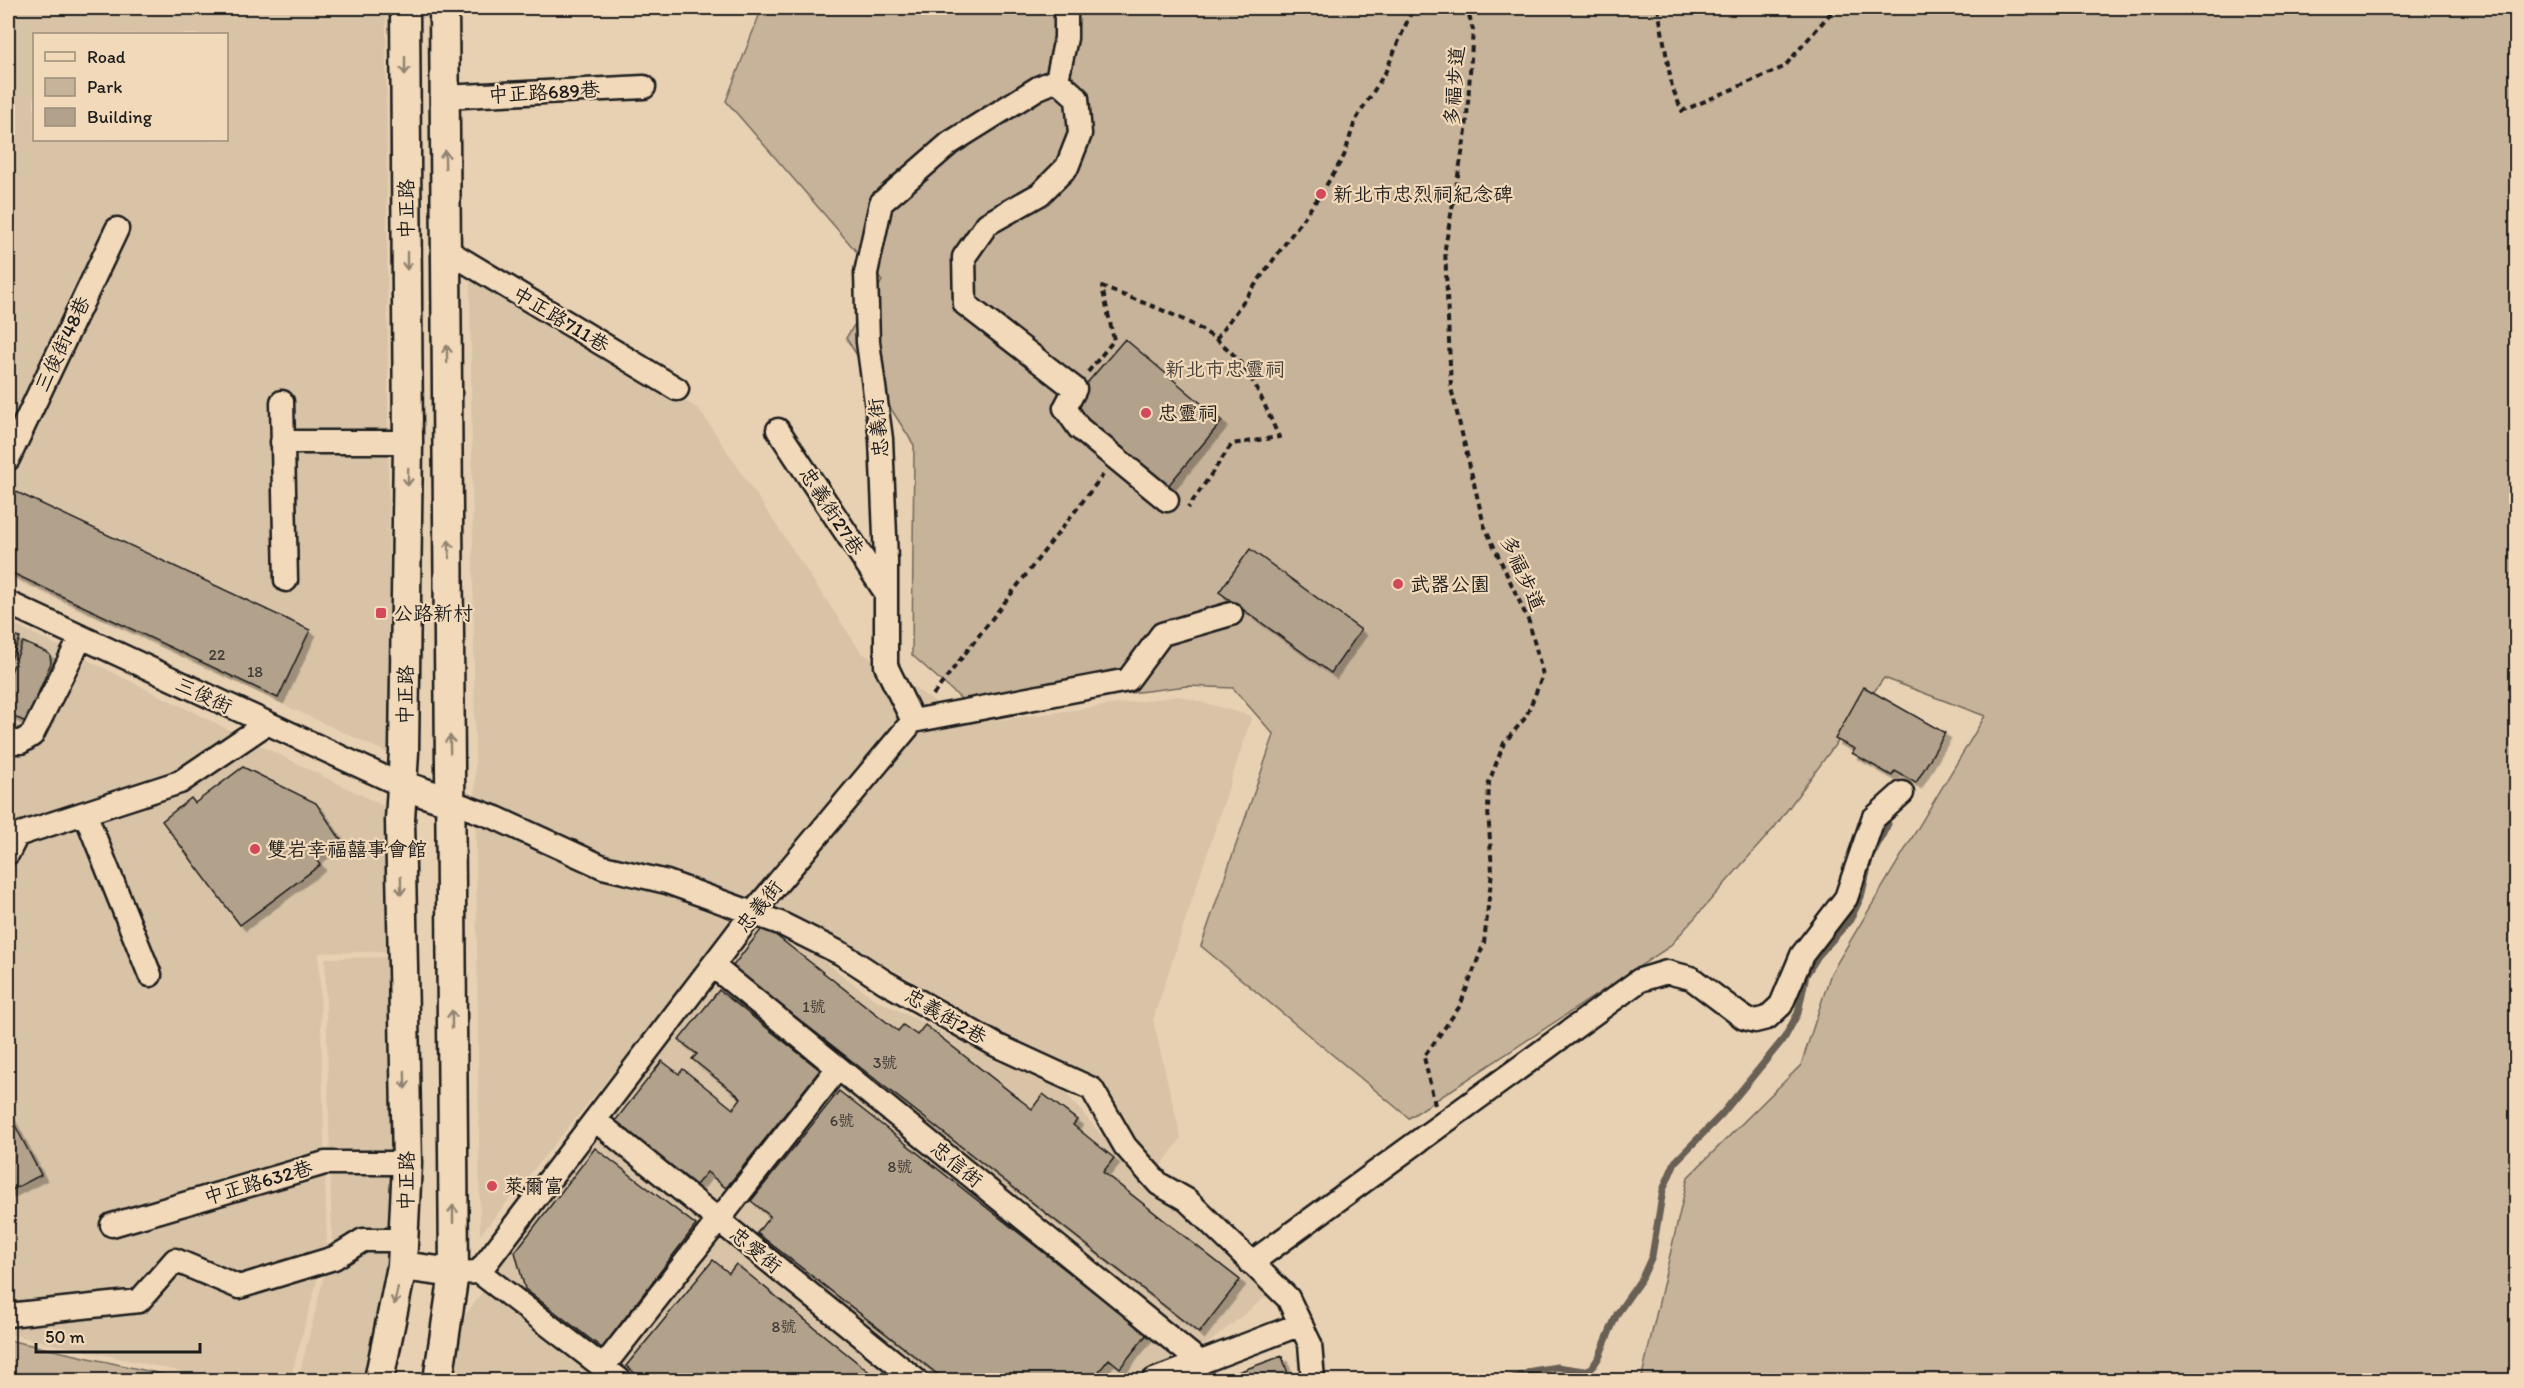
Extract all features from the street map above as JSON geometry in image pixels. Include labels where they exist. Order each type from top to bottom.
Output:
[{"type":"main road","name":"中正路","points":[[379,1380],[403,1253],[407,1163],[401,785],[404,752],[408,442],[405,8]]},
{"type":"main road","name":"中正路","points":[[438,1380],[467,1272],[452,802],[444,8]]},
{"type":"main road","points":[[401,785],[452,802]]},
{"type":"main road","points":[[403,1253],[467,1272]]},
{"type":"street","points":[[1066,8],[1066,38],[1057,80],[1077,98],[1080,134],[1067,167],[1040,194],[987,224],[964,257],[965,304],[1075,389],[1065,408],[1079,428],[1167,500]]},
{"type":"street","name":"忠義街","points":[[467,1272],[596,1120],[751,915],[913,722],[886,666],[881,439],[868,342],[866,273],[881,203],[950,143],[1038,88],[1057,80]]},
{"type":"street","name":"中正路689巷","points":[[444,97],[644,87]]},
{"type":"street","name":"三俊街48巷","points":[[8,459],[117,229]]},
{"type":"street","name":"中正路711巷","points":[[446,250],[677,389]]},
{"type":"street","points":[[282,402],[286,580]]},
{"type":"street","name":"忠義街27巷","points":[[778,430],[886,593]]},
{"type":"street","points":[[282,442],[408,442]]},
{"type":"street","name":"三俊街","points":[[8,603],[401,785]]},
{"type":"street","points":[[913,722],[1128,680],[1162,634],[1231,614]]},
{"type":"street","points":[[8,742],[21,742],[33,735],[81,637]]},
{"type":"street","points":[[8,853],[17,835],[180,782],[266,724]]},
{"type":"street","points":[[1251,1263],[1640,980],[1668,972],[1691,978],[1744,1018],[1755,1021],[1767,1018],[1781,1005],[1802,955],[1846,898],[1873,819],[1902,793]]},
{"type":"street","name":"忠義街2巷","points":[[452,802],[496,818],[603,867],[667,882],[751,915],[780,923],[842,954],[956,1024],[1092,1089],[1125,1146],[1159,1184],[1187,1200],[1288,1298],[1310,1344],[1313,1380]]},
{"type":"street","points":[[86,813],[150,975]]},
{"type":"street","name":"忠信街","points":[[713,966],[1201,1363]]},
{"type":"street","points":[[467,1272],[611,1374],[718,1220],[838,1068]]},
{"type":"street","name":"忠愛街","points":[[596,1120],[916,1380]]},
{"type":"street","name":"中正路632巷","points":[[112,1225],[325,1163],[407,1163]]},
{"type":"street","points":[[8,1315],[140,1300],[175,1260],[239,1287],[334,1258],[363,1240],[403,1253]]},
{"type":"street","points":[[1154,1380],[1301,1324]]},
{"type":"path","points":[[1216,339],[1322,194],[1344,156],[1355,121],[1384,73],[1413,8]]},
{"type":"path","name":"多福步道","points":[[1440,1126],[1424,1057],[1460,1006],[1484,943],[1492,871],[1488,810],[1489,782],[1504,743],[1526,717],[1543,675],[1529,622],[1484,525],[1451,388],[1445,248],[1466,131],[1473,30],[1467,8]]},
{"type":"path","points":[[1658,8],[1672,87],[1682,111],[1784,67],[1835,8]]},
{"type":"path","points":[[1075,389],[1114,340],[1102,288],[1164,311],[1216,339],[1248,373],[1279,437],[1233,444],[1184,514],[1167,500]]},
{"type":"path","points":[[913,722],[1116,458]]},
{"type":"shaded area","points":[[8,8],[386,8],[390,754],[8,577]]},
{"type":"shaded area","points":[[470,275],[699,409],[861,652],[968,724],[1179,696],[1252,716],[1153,1020],[1181,1138],[1157,1172],[1095,1077],[1012,1043],[901,974],[758,896],[480,1235]]},
{"type":"shaded area","points":[[8,621],[398,813],[402,951],[319,953],[327,1244],[290,1380],[220,1380],[8,1334]]},
{"type":"shaded area","points":[[757,922],[793,937],[873,998],[1063,1090],[1106,1140],[1267,1296],[1192,1356],[1128,1380],[454,1380],[461,1319],[477,1300],[496,1266]]},
{"type":"shaded area","points":[[396,957],[404,1264],[375,1380],[327,1380],[299,1376],[332,1244],[325,958]]},
{"type":"green space","name":"新北市忠靈祠","points":[[762,8],[2516,8],[2516,1380],[1641,1380],[1688,1177],[1801,1065],[1831,973],[1985,716],[1884,678],[1774,828],[1669,947],[1409,1118],[1201,946],[1274,735],[1233,688],[1187,686],[976,712],[912,655],[914,445],[846,338],[882,281],[726,101]]},
{"type":"green space","points":[[8,1340],[188,1380],[8,1380]]},
{"type":"building","name":"忠靈祠","points":[[1125,339],[1222,421],[1167,487],[1069,404]]},
{"type":"building","points":[[8,488],[310,630],[278,698],[8,571]]},
{"type":"building","points":[[1250,549],[1361,630],[1331,673],[1219,592]]},
{"type":"building","points":[[8,632],[20,638],[8,666]]},
{"type":"building","points":[[23,642],[50,655],[51,663],[26,722],[8,714],[8,679]]},
{"type":"building","points":[[1864,687],[1945,733],[1916,783],[1895,771],[1892,776],[1852,753],[1855,749],[1835,739]]},
{"type":"building","name":"雙岩幸福囍事會館","points":[[243,767],[316,803],[341,840],[315,858],[320,865],[240,925],[162,821],[191,798],[195,803]]},
{"type":"building","points":[[764,926],[898,1031],[903,1025],[917,1035],[925,1025],[1032,1109],[1043,1094],[1077,1120],[1073,1125],[1114,1158],[1103,1172],[1240,1280],[1199,1333],[732,967]]},
{"type":"building","points":[[719,990],[820,1070],[726,1188],[707,1172],[696,1185],[615,1121],[662,1061],[679,1074],[683,1069],[733,1109],[741,1098],[692,1059],[697,1054],[679,1040]]},
{"type":"building","points":[[839,1091],[1147,1334],[1120,1368],[1109,1359],[1092,1380],[1079,1378],[1077,1380],[945,1380],[757,1233],[770,1216],[751,1201]]},
{"type":"building","points":[[8,1112],[41,1175],[8,1192]]},
{"type":"building","points":[[595,1148],[696,1225],[602,1348],[525,1289],[515,1252]]},
{"type":"building","points":[[713,1260],[729,1273],[736,1264],[879,1380],[644,1380],[626,1366]]},
{"type":"building","points":[[1282,1356],[1290,1380],[1216,1380]]},
{"type":"waterway","points":[[1511,1380],[1532,1371],[1557,1367],[1584,1371],[1592,1368],[1617,1314],[1642,1278],[1652,1256],[1663,1190],[1675,1162],[1722,1114],[1785,1037],[1798,1013],[1806,975],[1818,956],[1850,920],[1861,897],[1870,859],[1888,824]]},
{"type":"place","name":"新北市忠烈祠紀念碑","points":[[1321,194]]},
{"type":"place","name":"忠靈祠","points":[[1146,413]]},
{"type":"place","name":"武器公園","points":[[1398,584]]},
{"type":"place","name":"公路新村","points":[[381,613]]},
{"type":"place","name":"雙岩幸福囍事會館","points":[[255,849]]},
{"type":"place","name":"萊爾富","points":[[492,1186]]}]
